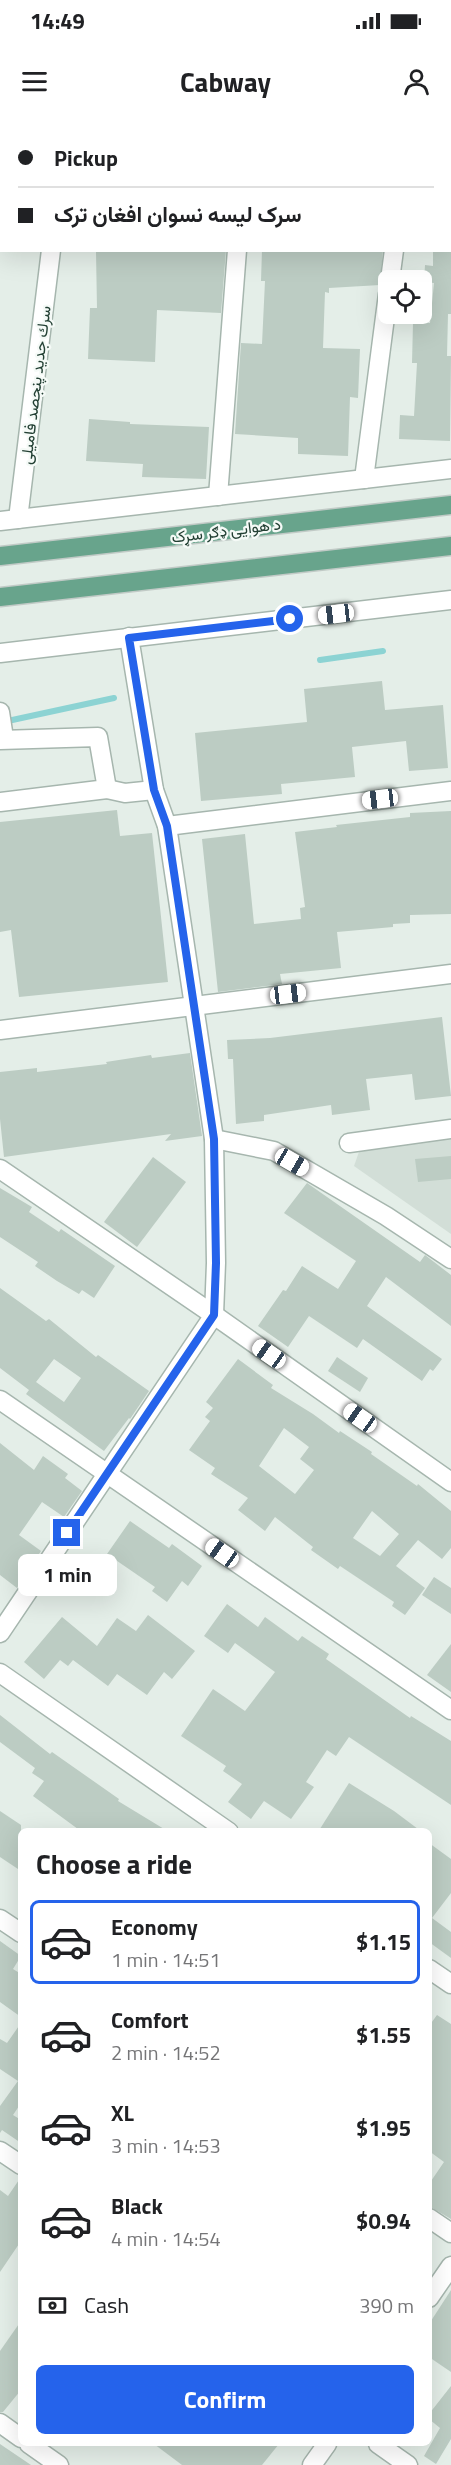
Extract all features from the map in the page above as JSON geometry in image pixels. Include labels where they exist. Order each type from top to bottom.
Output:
[{"type":"main road","name":"د هوایی ډګر سړک","points":[[0,556],[451,504]]},
{"type":"main road","points":[[0,597],[451,546]]},
{"type":"street","name":"سرك جدید پنجصد فامیلی","points":[[9,520],[51,252]]},
{"type":"street","points":[[218,496],[237,252]]},
{"type":"street","points":[[391,270],[394,252]]},
{"type":"street","points":[[364,479],[384,324]]},
{"type":"street","points":[[9,520],[451,470]]},
{"type":"street","points":[[0,653],[451,600]]},
{"type":"street","points":[[0,1633],[214,1315],[216,1263],[214,1139],[167,826],[154,790],[134,680],[129,638]]},
{"type":"street","points":[[0,711],[2,739],[98,737],[116,791]]},
{"type":"street","points":[[0,802],[116,791],[154,790]]},
{"type":"street","points":[[167,826],[451,790]]},
{"type":"street","points":[[0,1030],[451,974]]},
{"type":"street","points":[[349,1143],[451,1129]]},
{"type":"street","points":[[214,1139],[274,1151],[386,1215],[451,1259]]},
{"type":"street","points":[[0,1169],[214,1315],[451,1482]]},
{"type":"street","points":[[0,1400],[451,1710]]},
{"type":"street","points":[[0,1673],[223,1828]]},
{"type":"street","points":[[0,1919],[18,1931]]},
{"type":"street","points":[[432,1971],[451,1984]]},
{"type":"street","points":[[0,2151],[18,2163]]},
{"type":"street","points":[[432,2220],[451,2233]]},
{"type":"street","points":[[432,2294],[449,2272]]},
{"type":"street","points":[[0,2423],[18,2436]]},
{"type":"street","points":[[32,2446],[59,2465]]},
{"type":"street","points":[[312,2465],[326,2446]]},
{"type":"street","points":[[381,2446],[408,2465]]},
{"type":"shaded area","points":[[451,1138],[451,1234],[354,1166],[360,1149]]},
{"type":"building","points":[[96,252],[226,252],[221,313],[157,310],[155,362],[88,359],[90,308],[97,308]]},
{"type":"building","points":[[262,252],[383,252],[381,270],[378,270],[378,285],[329,288],[329,293],[325,292],[323,348],[360,349],[358,398],[350,397],[348,456],[298,454],[298,438],[235,434],[241,343],[262,344],[265,281],[261,281]]},
{"type":"building","points":[[433,252],[451,252],[451,314],[448,314],[447,356],[451,356],[450,441],[399,439],[400,415],[414,416],[417,363],[412,363],[413,324],[432,324],[434,283],[432,283],[432,270],[425,270],[425,265],[433,266]]},
{"type":"building","points":[[89,419],[130,422],[130,424],[209,427],[206,479],[142,477],[143,464],[86,461]]},
{"type":"building","points":[[382,681],[385,710],[443,705],[448,768],[409,771],[406,741],[352,747],[355,777],[281,784],[282,794],[201,801],[195,733],[307,722],[304,689]]},
{"type":"building","points":[[117,810],[120,836],[152,833],[168,982],[19,997],[11,930],[0,932],[0,822]]},
{"type":"building","points":[[451,811],[451,914],[410,915],[410,923],[393,924],[393,927],[337,932],[341,968],[280,974],[282,984],[218,992],[202,839],[245,834],[254,924],[301,919],[300,908],[305,907],[295,832],[410,817],[410,813]]},
{"type":"building","points":[[442,1017],[451,1096],[415,1100],[412,1074],[366,1079],[370,1110],[332,1115],[331,1105],[264,1115],[264,1121],[236,1124],[233,1059],[228,1059],[227,1040],[270,1038]]},
{"type":"building","points":[[190,1053],[202,1136],[165,1141],[171,1134],[4,1157],[0,1119],[0,1072],[37,1068],[37,1072],[107,1064],[106,1062],[151,1055],[152,1058]]},
{"type":"building","points":[[451,1156],[451,1179],[418,1182],[415,1159]]},
{"type":"building","points":[[153,1157],[186,1182],[137,1247],[104,1222]]},
{"type":"building","points":[[307,1183],[420,1262],[425,1255],[451,1275],[451,1326],[386,1277],[367,1306],[442,1359],[433,1371],[430,1369],[422,1381],[363,1339],[357,1348],[309,1316],[288,1347],[258,1326],[283,1290],[286,1291],[302,1266],[338,1289],[356,1261],[284,1213]]},
{"type":"building","points":[[0,1188],[32,1207],[29,1212],[59,1232],[61,1229],[115,1266],[94,1298],[82,1290],[79,1294],[57,1281],[35,1266],[38,1262],[0,1237]]},
{"type":"building","points":[[0,1288],[46,1321],[49,1319],[96,1357],[98,1355],[149,1391],[104,1451],[26,1394],[29,1390],[0,1368]],"holes":[[[54,1359],[81,1378],[64,1402],[36,1382]]]},
{"type":"building","points":[[337,1357],[368,1378],[360,1392],[328,1371]]},
{"type":"building","points":[[238,1359],[273,1385],[271,1388],[372,1452],[371,1454],[417,1486],[418,1484],[451,1511],[451,1548],[442,1559],[418,1540],[396,1566],[425,1588],[405,1615],[392,1606],[394,1602],[340,1566],[338,1569],[311,1550],[313,1547],[275,1517],[265,1531],[238,1510],[248,1498],[211,1474],[215,1468],[189,1450],[210,1421],[205,1417],[213,1408],[206,1402]],"holes":[[[284,1428],[309,1447],[300,1459],[314,1470],[295,1494],[259,1466]],[[372,1511],[399,1534],[380,1556],[353,1538]]]},
{"type":"building","points":[[0,1443],[34,1470],[43,1456],[68,1474],[65,1478],[82,1491],[64,1517],[42,1502],[19,1535],[41,1551],[17,1588],[0,1575]]},
{"type":"building","points":[[130,1521],[169,1548],[172,1544],[202,1566],[188,1586],[182,1581],[167,1602],[152,1591],[155,1587],[107,1554]]},
{"type":"building","points":[[434,1577],[451,1588],[451,1614],[422,1595]]},
{"type":"building","points":[[227,1604],[258,1627],[265,1617],[298,1641],[302,1636],[329,1654],[326,1659],[410,1718],[411,1716],[451,1741],[451,1805],[349,1737],[336,1756],[327,1750],[306,1782],[314,1787],[291,1819],[264,1801],[251,1819],[228,1802],[242,1784],[223,1771],[226,1766],[181,1736],[213,1689],[245,1711],[275,1672],[235,1643],[228,1653],[204,1636]]},
{"type":"building","points":[[148,1615],[195,1651],[172,1679],[164,1672],[147,1695],[117,1674],[108,1686],[73,1660],[68,1666],[60,1660],[44,1679],[24,1662],[62,1617],[97,1646],[117,1618],[136,1631]]},
{"type":"building","points":[[451,1644],[451,1692],[427,1675]]},
{"type":"building","points":[[0,1715],[50,1754],[52,1752],[119,1799],[118,1801],[162,1828],[77,1828],[33,1796],[44,1781],[32,1773],[35,1768],[0,1742]]},
{"type":"building","points":[[349,1783],[417,1828],[321,1828]]},
{"type":"building","points":[[0,1811],[21,1825],[21,1828],[18,1828],[18,1869],[0,1857]]},
{"type":"building","points":[[432,1845],[451,1859],[451,1893],[432,1918]]},
{"type":"building","points":[[432,1918],[451,1932],[451,1958],[432,1944]]},
{"type":"building","points":[[0,1941],[18,1954],[18,1961],[13,1969],[18,1972],[18,2015],[0,2002]]},
{"type":"building","points":[[437,2015],[451,2024],[451,2219],[432,2208],[432,2180],[444,2162],[432,2153],[432,2022]]},
{"type":"building","points":[[18,2027],[18,2081],[0,2069],[0,2039],[7,2043]]},
{"type":"building","points":[[18,2081],[18,2108],[13,2115],[18,2118],[18,2141],[2,2130],[0,2133],[0,2106]]},
{"type":"building","points":[[18,2181],[18,2245],[0,2272],[0,2190],[8,2196]]},
{"type":"building","points":[[451,2290],[451,2372],[432,2359],[432,2319]]},
{"type":"building","points":[[18,2325],[18,2394],[3,2412],[0,2412],[0,2351]]},
{"type":"building","points":[[451,2386],[451,2439],[436,2464],[424,2456],[432,2446],[440,2428],[432,2421],[432,2410]]},
{"type":"building","points":[[0,2444],[31,2465],[0,2465]]},
{"type":"building","points":[[157,2446],[277,2446],[262,2465],[182,2465]]},
{"type":"waterway","points":[[320,660],[383,651]]},
{"type":"waterway","points":[[3,722],[114,698]]},
{"type":"route","points":[[67,1533],[214,1315],[216,1263],[214,1139],[167,826],[154,790],[134,680],[129,638],[290,619]]}]
